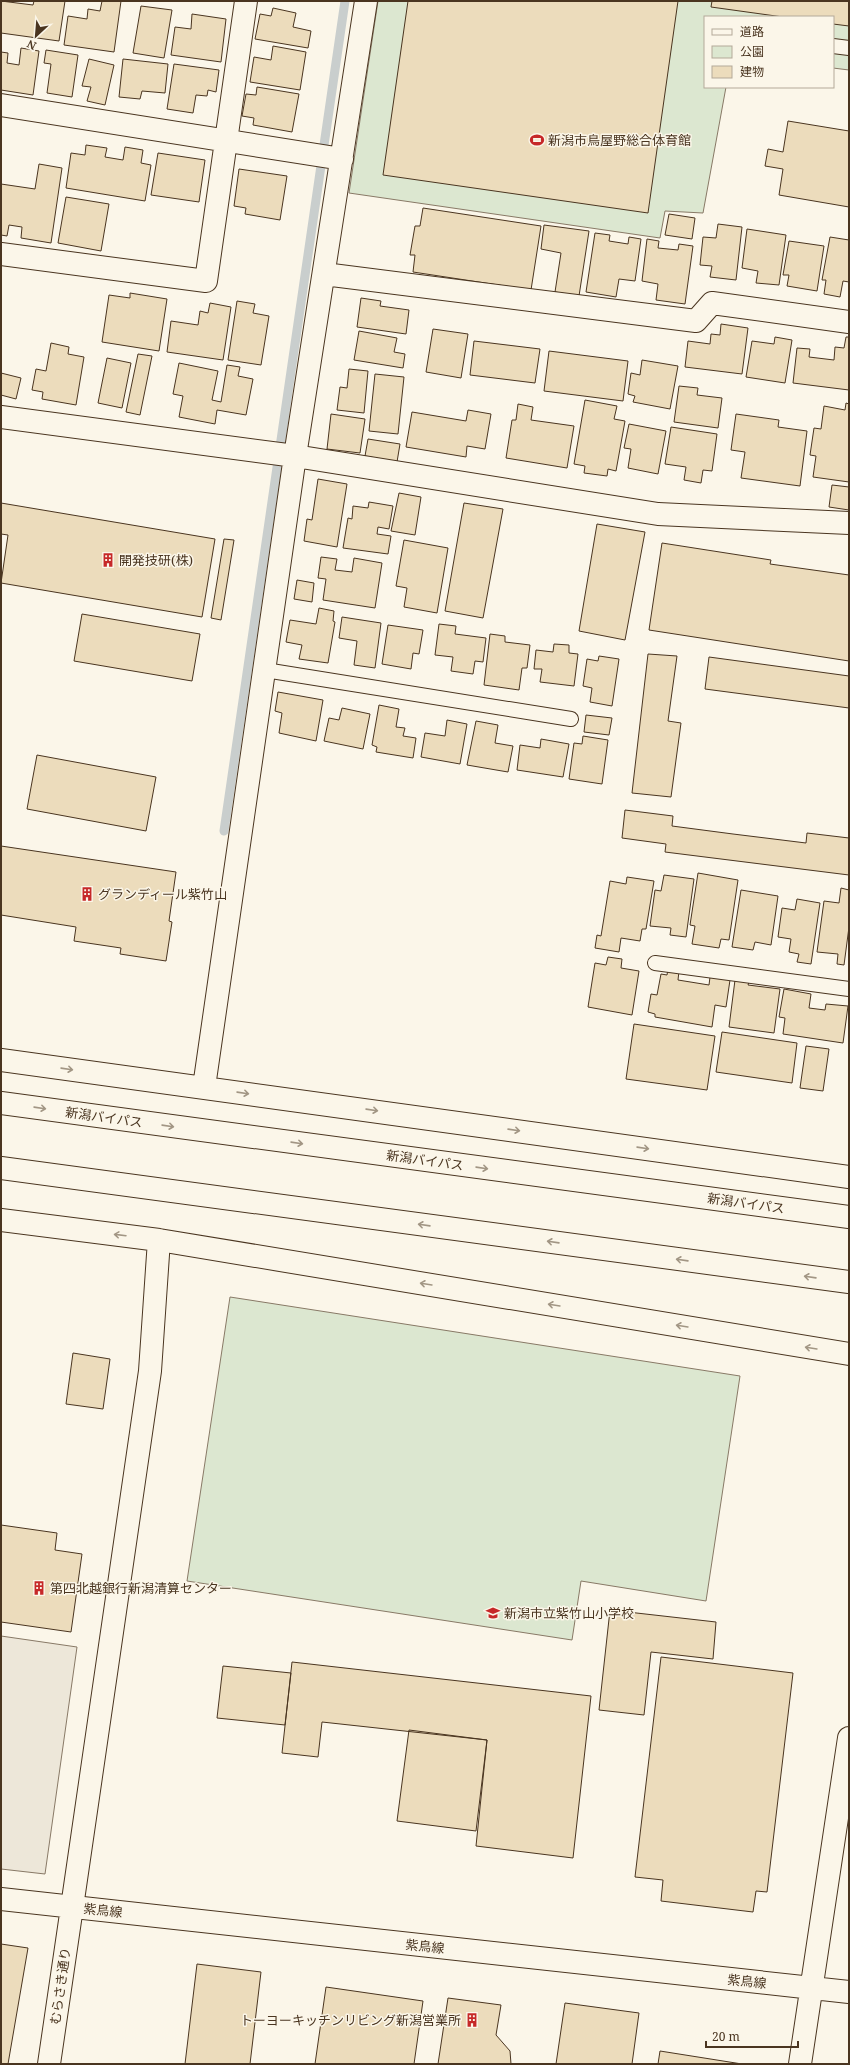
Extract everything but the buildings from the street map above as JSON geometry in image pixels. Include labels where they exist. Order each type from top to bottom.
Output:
[{"type":"main road","points":[[1,254],[206,281],[246,1]]},
{"type":"main road","points":[[204,1087],[295,456],[366,1]]},
{"type":"main road","points":[[1,104],[342,159]]},
{"type":"main road","points":[[324,274],[696,321],[712,303],[849,322]]},
{"type":"main road","points":[[1,417],[295,456],[658,514],[849,523]]},
{"type":"main road","points":[[1,1060],[849,1177]]},
{"type":"main road","name":"新潟バイパス","points":[[1,1103],[849,1217]]},
{"type":"main road","points":[[1,1168],[849,1282]]},
{"type":"main road","points":[[1,1220],[159,1240],[849,1354]]},
{"type":"main road","name":"むらさき通り","points":[[49,2064],[150,1371],[159,1240]]},
{"type":"main road","points":[[800,2064],[810,1988],[849,1738]]},
{"type":"main road","name":"紫鳥線","points":[[1,1899],[849,1992]]},
{"type":"lane","points":[[834,46],[849,48]]},
{"type":"lane","points":[[264,670],[571,719]]},
{"type":"lane","points":[[655,963],[849,989]]},
{"type":"green space","name":"新潟市鳥屋野総合体育館","points":[[378,1],[849,1],[849,70],[834,68],[834,16],[704,16],[704,88],[726,88],[703,213],[665,211],[660,238],[349,193]]},
{"type":"green space","points":[[230,1297],[740,1376],[706,1601],[581,1581],[572,1640],[187,1581]]},
{"type":"shaded area","points":[[1,1636],[77,1647],[45,1874],[1,1869]]},
{"type":"waterway","points":[[224,831],[345,1]]},
{"type":"place","name":"新潟市鳥屋野総合体育館","points":[[537,140]]},
{"type":"place","name":"開発技研(株)","points":[[108,560]]},
{"type":"place","name":"グランディール紫竹山","points":[[87,894]]},
{"type":"place","name":"第四北越銀行新潟清算センター","points":[[39,1588]]},
{"type":"place","name":"新潟市立紫竹山小学校","points":[[493,1613]]},
{"type":"place","name":"トーヨーキッチンリビング新潟営業所","points":[[472,2020]]}]
